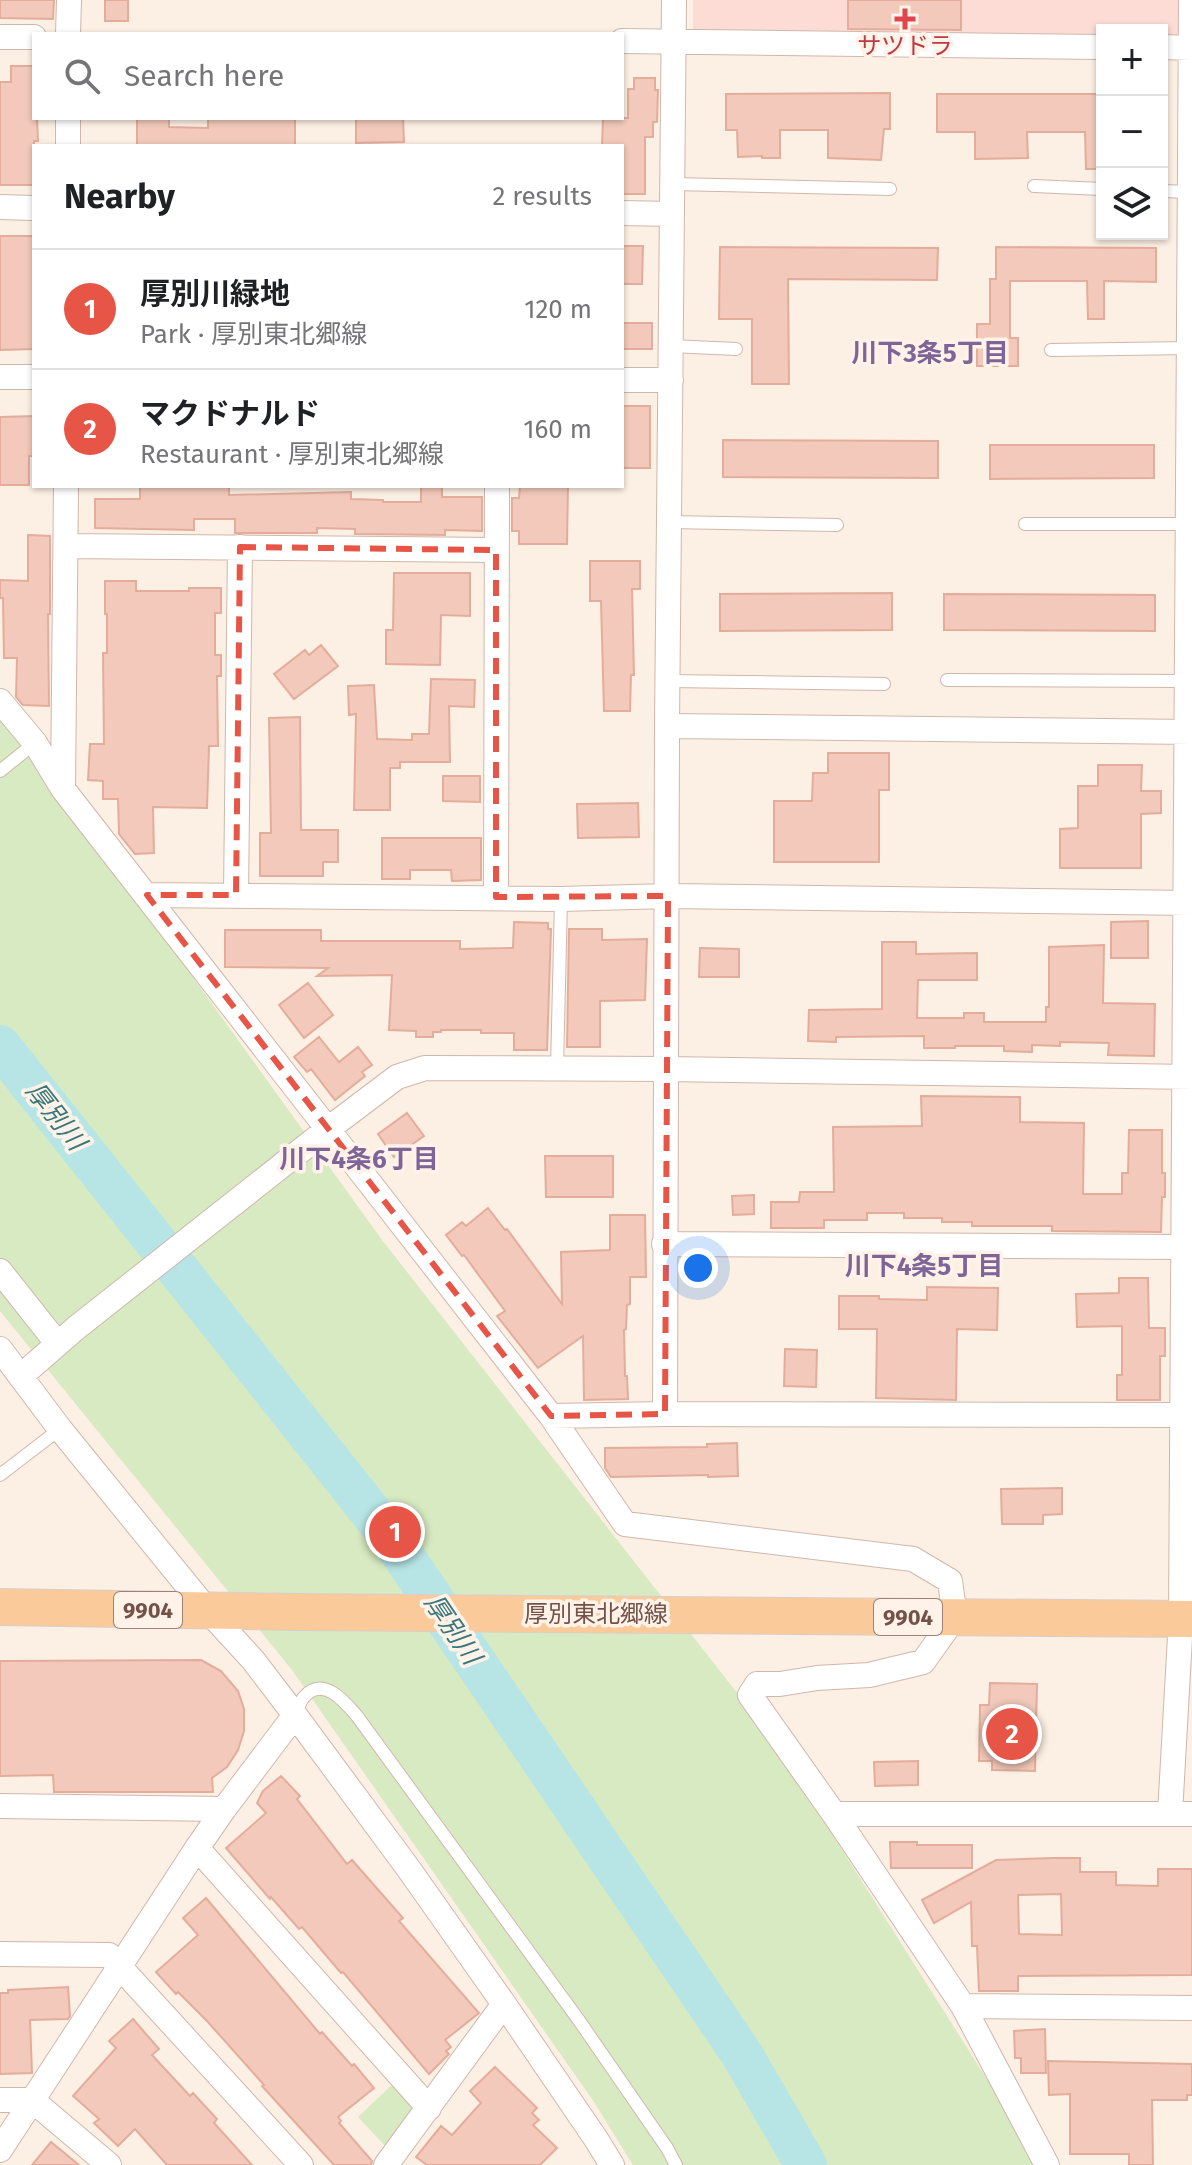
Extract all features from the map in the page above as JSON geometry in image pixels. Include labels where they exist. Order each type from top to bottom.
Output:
[{"type":"main road","name":"厚別東北郷線","points":[[0,1607],[1186,1619]]},
{"type":"street","points":[[68,32],[69,0]]},
{"type":"street","points":[[665,1414],[674,0]]},
{"type":"street","points":[[834,1814],[1181,1814],[1186,1619],[1187,1415],[1183,1247],[1188,1077],[1191,0]]},
{"type":"street","points":[[0,37],[32,37]]},
{"type":"street","points":[[624,41],[1096,47]]},
{"type":"street","points":[[1168,47],[1191,48]]},
{"type":"street","points":[[68,120],[68,144]]},
{"type":"street","points":[[0,207],[32,208]]},
{"type":"street","points":[[624,213],[672,214]]},
{"type":"street","points":[[0,377],[32,377]]},
{"type":"street","points":[[624,380],[671,380]]},
{"type":"street","points":[[63,789],[66,488]]},
{"type":"street","points":[[496,897],[497,488]]},
{"type":"street","points":[[66,546],[496,550]]},
{"type":"street","points":[[236,895],[240,547]]},
{"type":"street","points":[[0,701],[35,743],[63,789],[551,1416],[625,1524],[913,1559],[950,1581],[955,1617],[923,1662],[869,1675],[757,1684],[750,1695],[963,2006],[1047,2165]]},
{"type":"street","points":[[667,726],[1189,732]]},
{"type":"street","points":[[147,895],[561,899],[668,896],[1188,903]]},
{"type":"street","points":[[21,1376],[66,1336],[328,1129],[397,1077],[412,1071],[425,1068],[666,1069],[1188,1077]]},
{"type":"street","points":[[664,1244],[1183,1247]]},
{"type":"street","points":[[0,1271],[66,1336]]},
{"type":"street","points":[[0,1349],[60,1429],[208,1611],[253,1660],[295,1715],[504,2004],[612,2165]]},
{"type":"street","points":[[551,1416],[1187,1415]]},
{"type":"street","points":[[0,2150],[197,1848],[295,1715]]},
{"type":"street","points":[[0,1806],[224,1809]]},
{"type":"street","points":[[197,1848],[429,2108]]},
{"type":"street","points":[[0,1954],[109,1955],[301,2165]]},
{"type":"street","points":[[386,2165],[504,2004]]},
{"type":"street","points":[[963,2006],[1192,2008]]},
{"type":"street","points":[[0,2100],[32,2100],[109,2165]]},
{"type":"lane","points":[[673,184],[890,189]]},
{"type":"lane","points":[[1034,186],[1096,189]]},
{"type":"lane","points":[[1168,191],[1190,192]]},
{"type":"lane","points":[[671,346],[736,349]]},
{"type":"lane","points":[[1051,350],[1189,348]]},
{"type":"lane","points":[[669,522],[837,525]]},
{"type":"lane","points":[[1025,524],[1188,524]]},
{"type":"lane","points":[[947,680],[1187,681]]},
{"type":"lane","points":[[668,681],[884,684]]},
{"type":"lane","points":[[0,771],[35,743]]},
{"type":"lane","points":[[557,1069],[561,899]]},
{"type":"lane","points":[[0,1475],[60,1429]]},
{"type":"lane","points":[[295,1715],[304,1696],[317,1689],[325,1689],[342,1699],[357,1716],[578,2019],[676,2165]]},
{"type":"highlighted area","points":[[240,547],[496,550],[496,897],[668,896],[665,1414],[551,1416],[147,895],[236,895]]},
{"type":"shaded area","points":[[693,0],[1182,0],[1181,37],[1168,37],[1168,24],[1096,24],[1096,37],[693,33]]},
{"type":"green space","points":[[0,716],[43,769],[382,1240],[767,1731],[1041,2165],[633,2165],[594,2102],[292,1670],[0,1311]]},
{"type":"green space","points":[[394,2083],[415,2104],[389,2150],[358,2117]]},
{"type":"building","points":[[0,0],[54,0],[53,19],[0,18]]},
{"type":"building","points":[[105,0],[128,0],[128,21],[105,21]]},
{"type":"building","name":"サツドラ","points":[[848,0],[961,0],[961,30],[848,29]]},
{"type":"building","points":[[11,66],[32,66],[32,120],[37,120],[38,141],[32,144],[32,185],[0,185],[0,82],[11,82]]},
{"type":"building","points":[[634,78],[655,78],[655,90],[658,90],[653,137],[645,137],[645,194],[624,194],[624,144],[602,144],[603,120],[628,118],[628,89],[634,89]]},
{"type":"building","points":[[890,93],[890,129],[884,129],[881,160],[828,158],[828,130],[780,130],[780,158],[738,157],[737,130],[726,130],[726,94]]},
{"type":"building","points":[[937,94],[1096,94],[1096,169],[1086,169],[1085,132],[1027,132],[1028,158],[975,159],[975,132],[937,132]]},
{"type":"building","points":[[137,120],[169,120],[169,127],[208,128],[208,120],[295,120],[295,144],[137,144]]},
{"type":"building","points":[[356,120],[403,120],[404,142],[356,143]]},
{"type":"building","points":[[0,236],[32,236],[32,349],[0,350]]},
{"type":"building","points":[[624,246],[643,246],[642,284],[624,284]]},
{"type":"building","points":[[720,247],[938,248],[937,280],[788,279],[789,384],[752,384],[752,319],[719,319]]},
{"type":"building","points":[[996,247],[1156,248],[1156,282],[1104,281],[1104,319],[1088,319],[1087,281],[1010,281],[1010,338],[1018,338],[1018,366],[977,366],[977,324],[990,324],[990,279],[996,279]]},
{"type":"building","points":[[624,323],[652,323],[652,349],[624,349]]},
{"type":"building","points":[[624,406],[650,406],[650,468],[624,468]]},
{"type":"building","points":[[32,416],[29,485],[0,485],[0,417]]},
{"type":"building","points":[[723,440],[938,441],[938,478],[723,477]]},
{"type":"building","points":[[990,445],[1154,445],[1154,478],[990,479]]},
{"type":"building","points":[[140,488],[229,488],[229,495],[351,492],[351,499],[421,502],[421,488],[442,488],[442,497],[482,497],[482,531],[445,530],[445,535],[355,534],[355,529],[317,528],[317,533],[235,533],[235,519],[194,519],[194,530],[95,528],[95,499],[140,499]]},
{"type":"building","points":[[520,488],[568,488],[567,544],[519,544],[519,531],[512,531],[512,498],[519,498]]},
{"type":"building","points":[[28,535],[50,536],[49,706],[23,705],[16,697],[17,658],[4,658],[0,580],[28,581]]},
{"type":"building","points":[[590,561],[640,561],[640,589],[632,589],[634,675],[631,675],[630,711],[604,711],[601,601],[590,601]]},
{"type":"building","points":[[394,573],[470,573],[470,616],[441,615],[440,665],[386,664],[386,630],[393,630]]},
{"type":"building","points":[[105,581],[136,581],[136,591],[221,588],[221,613],[215,613],[215,655],[221,655],[221,676],[217,676],[218,746],[209,746],[207,808],[153,807],[154,853],[135,854],[119,834],[118,799],[103,799],[103,781],[88,780],[90,744],[104,744],[103,653],[107,653]]},
{"type":"building","points":[[892,593],[892,630],[720,631],[720,594]]},
{"type":"building","points":[[944,594],[1155,595],[1155,631],[944,630]]},
{"type":"building","points":[[321,645],[338,666],[294,699],[274,674],[305,650],[309,655]]},
{"type":"building","points":[[431,679],[475,680],[474,707],[449,706],[450,762],[400,762],[400,768],[390,768],[390,810],[354,810],[356,714],[349,715],[348,686],[374,685],[377,739],[412,740],[412,734],[429,734]]},
{"type":"building","points":[[300,717],[301,830],[338,830],[338,862],[323,862],[323,876],[260,876],[260,833],[271,833],[269,718]]},
{"type":"building","points":[[828,753],[889,753],[889,790],[879,790],[879,862],[774,862],[774,801],[812,801],[813,773],[828,773]]},
{"type":"building","points":[[1098,765],[1142,765],[1141,791],[1161,791],[1161,813],[1141,814],[1141,868],[1060,868],[1060,829],[1078,828],[1078,786],[1098,786]]},
{"type":"building","points":[[443,776],[480,776],[480,802],[443,801]]},
{"type":"building","points":[[638,803],[639,837],[578,838],[577,804]]},
{"type":"building","points":[[382,838],[481,838],[481,880],[452,881],[451,870],[410,870],[410,879],[382,879]]},
{"type":"building","points":[[1148,921],[1148,958],[1111,958],[1111,922]]},
{"type":"building","points":[[514,922],[548,923],[548,929],[551,929],[547,1050],[514,1050],[514,1033],[441,1030],[433,1032],[433,1037],[416,1037],[416,1031],[389,1030],[392,975],[317,976],[328,968],[225,967],[225,930],[321,930],[321,941],[460,941],[460,949],[513,948]]},
{"type":"building","points":[[569,929],[602,929],[602,940],[647,939],[645,1000],[600,1001],[600,1047],[567,1047]]},
{"type":"building","points":[[882,942],[916,942],[916,954],[977,953],[977,980],[918,980],[917,1018],[964,1018],[964,1013],[984,1013],[984,1022],[1046,1022],[1049,947],[1104,945],[1103,1003],[1155,1004],[1154,1056],[1108,1055],[1109,1043],[1032,1045],[1032,1052],[1004,1051],[1004,1046],[924,1048],[924,1036],[836,1037],[836,1042],[808,1041],[809,1010],[882,1009]]},
{"type":"building","points":[[700,948],[739,949],[739,977],[699,977]]},
{"type":"building","points":[[308,983],[333,1015],[304,1038],[279,1005]]},
{"type":"building","points":[[319,1037],[339,1062],[358,1047],[372,1065],[362,1072],[365,1076],[335,1100],[311,1069],[307,1072],[294,1057]]},
{"type":"building","points":[[921,1096],[1020,1097],[1020,1122],[1084,1123],[1083,1194],[1122,1194],[1122,1173],[1128,1173],[1129,1130],[1162,1130],[1165,1197],[1162,1197],[1161,1232],[1052,1231],[1052,1226],[972,1226],[972,1222],[942,1222],[942,1218],[904,1218],[904,1213],[867,1213],[867,1220],[824,1220],[824,1228],[771,1228],[771,1202],[799,1202],[800,1192],[834,1192],[833,1127],[922,1126]]},
{"type":"building","points":[[407,1113],[424,1136],[394,1157],[378,1134]]},
{"type":"building","points":[[545,1156],[613,1156],[613,1197],[546,1197]]},
{"type":"building","points":[[754,1195],[754,1214],[733,1215],[732,1196]]},
{"type":"building","points":[[488,1208],[562,1304],[561,1252],[610,1250],[610,1215],[645,1215],[646,1277],[630,1277],[630,1304],[627,1305],[624,1330],[628,1399],[584,1400],[583,1336],[538,1368],[497,1316],[505,1311],[446,1235],[462,1222],[466,1226]]},
{"type":"building","points":[[1119,1278],[1148,1278],[1149,1328],[1165,1328],[1165,1356],[1160,1356],[1160,1400],[1117,1400],[1117,1375],[1122,1375],[1122,1326],[1077,1327],[1076,1294],[1119,1293]]},
{"type":"building","points":[[927,1287],[998,1288],[997,1330],[957,1329],[956,1400],[876,1398],[877,1329],[839,1329],[839,1296],[927,1300]]},
{"type":"building","points":[[785,1349],[817,1350],[816,1387],[784,1386]]},
{"type":"building","points":[[737,1443],[738,1476],[611,1477],[605,1468],[605,1448],[707,1447],[707,1444]]},
{"type":"building","points":[[1062,1488],[1062,1514],[1043,1515],[1043,1524],[1002,1524],[1001,1489]]},
{"type":"building","points":[[201,1660],[221,1671],[238,1691],[244,1709],[244,1731],[238,1750],[227,1767],[212,1778],[213,1792],[54,1792],[53,1775],[0,1776],[0,1661]]},
{"type":"building","points":[[990,1683],[1037,1684],[1035,1771],[992,1770],[992,1761],[979,1761],[980,1705],[989,1705]]},
{"type":"building","points":[[918,1761],[918,1785],[875,1786],[874,1762]]},
{"type":"building","points":[[281,1776],[300,1796],[297,1799],[347,1864],[352,1860],[403,1918],[399,1921],[479,2013],[445,2040],[451,2047],[446,2051],[449,2054],[429,2074],[343,1972],[302,1927],[299,1929],[270,1899],[226,1848],[266,1813],[257,1803],[263,1791]]},
{"type":"building","points":[[890,1842],[972,1845],[972,1868],[891,1868]]},
{"type":"building","points":[[1080,1858],[1080,1872],[1116,1872],[1116,1885],[1158,1886],[1158,1869],[1192,1869],[1192,1975],[1018,1976],[1018,1991],[979,1991],[977,1946],[972,1946],[971,1902],[934,1923],[922,1900],[996,1860]],"holes":[[[1061,1894],[1062,1935],[1019,1934],[1018,1895]]]},
{"type":"building","points":[[206,1898],[320,2034],[322,2032],[352,2066],[354,2064],[374,2088],[338,2117],[339,2123],[372,2161],[371,2165],[334,2165],[207,2021],[156,1972],[198,1935],[183,1918]]},
{"type":"building","points":[[68,1987],[68,2019],[30,2020],[32,2073],[0,2074],[0,1993]]},
{"type":"building","points":[[133,2019],[159,2049],[152,2055],[190,2096],[193,2093],[217,2119],[214,2123],[252,2165],[167,2165],[135,2129],[118,2146],[94,2123],[99,2119],[73,2096],[116,2048],[109,2041]]},
{"type":"building","points":[[1045,2029],[1046,2073],[1021,2073],[1021,2058],[1015,2058],[1014,2031]]},
{"type":"building","points":[[1048,2061],[1192,2064],[1192,2095],[1187,2095],[1187,2100],[1152,2100],[1153,2165],[1129,2165],[1129,2154],[1070,2154],[1070,2094],[1049,2095]]},
{"type":"building","points":[[495,2067],[537,2108],[532,2113],[539,2120],[533,2125],[557,2148],[540,2165],[427,2165],[416,2157],[441,2126],[452,2135],[481,2103],[470,2091]]},
{"type":"building","points":[[51,2142],[79,2165],[32,2165]]},
{"type":"waterway","name":"厚別川","points":[[0,1046],[389,1535],[741,2053],[806,2165]]},
{"type":"place","name":"サツドラ","points":[[905,19]]},
{"type":"place","name":"厚別川緑地","points":[[395,1532]]},
{"type":"place","name":"マクドナルド","points":[[1012,1734]]},
{"type":"district","name":"川下3条5丁目","points":[[930,353]]},
{"type":"district","name":"川下4条6丁目","points":[[359,1159]]},
{"type":"district","name":"川下4条5丁目","points":[[924,1266]]}]
